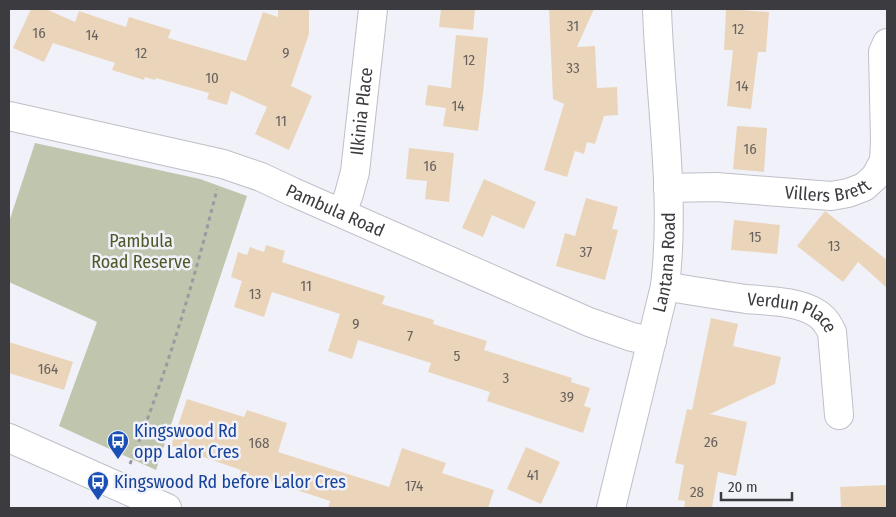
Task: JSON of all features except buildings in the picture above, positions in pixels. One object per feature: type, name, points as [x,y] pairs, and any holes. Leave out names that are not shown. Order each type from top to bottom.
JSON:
[{"type":"street","name":"Ilkinia Place","points":[[342,213],[355,172],[373,9]]},
{"type":"street","name":"Lantana Road","points":[[611,508],[665,286],[669,258],[668,188],[657,9]]},
{"type":"street","name":"Villers Brett","points":[[668,188],[716,187],[831,196],[848,193],[864,187],[875,177],[884,161],[886,141],[884,52],[887,43]]},
{"type":"street","name":"Pambula Road","points":[[9,116],[223,164],[261,177],[589,322],[652,342]]},
{"type":"street","name":"Verdun Place","points":[[665,286],[695,292],[788,304],[804,307],[817,313],[826,320],[832,332],[839,415]]},
{"type":"street","points":[[9,438],[166,508]]},
{"type":"path","points":[[121,488],[144,429],[180,323],[203,246],[223,164]]},
{"type":"green space","name":"Pambula Road Reserve","points":[[35,143],[200,179],[247,196],[156,470],[59,426],[97,322],[9,282],[9,222]]},
{"type":"place","name":"Kingswood Rd opp Lalor Cres","points":[[118,460]]},
{"type":"place","name":"Kingswood Rd before Lalor Cres","points":[[98,501]]}]
